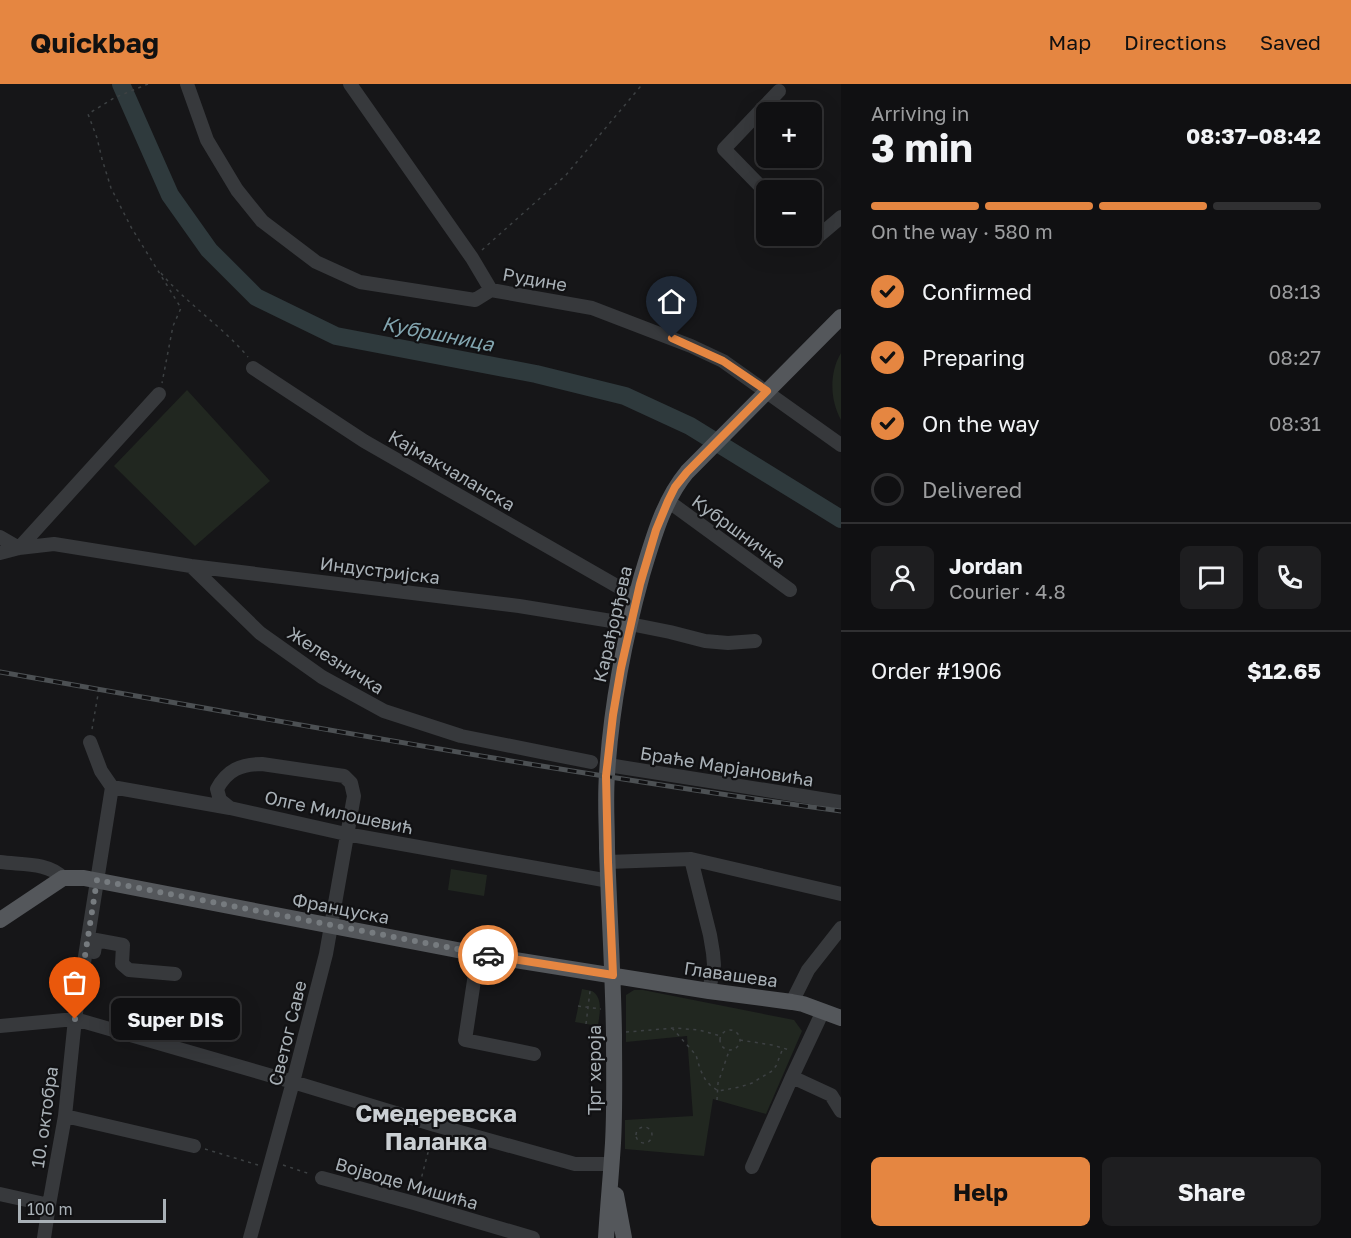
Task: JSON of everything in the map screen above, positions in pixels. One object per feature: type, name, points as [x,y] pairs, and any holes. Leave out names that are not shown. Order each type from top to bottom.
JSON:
[{"type":"main road","name":"Карађорђева","points":[[613,975],[606,791],[599,764],[616,696],[636,597],[649,553],[668,501],[675,487],[687,472],[841,317]]},
{"type":"main road","name":"Француска","points":[[63,878],[97,880],[478,954],[613,975]]},
{"type":"main road","points":[[0,920],[63,878]]},
{"type":"main road","name":"Главашева","points":[[613,975],[803,1004],[841,1018]]},
{"type":"main road","name":"Трг хероја","points":[[606,1238],[614,1102],[613,975]]},
{"type":"main road","name":"Трг хероја","points":[[611,1164],[624,1238]]},
{"type":"street","points":[[187,84],[207,140],[237,190],[262,221],[316,262],[360,282],[464,299],[475,300],[491,290]]},
{"type":"street","name":"Рудине","points":[[350,84],[472,258],[491,290],[592,308],[691,346],[723,361],[841,445]]},
{"type":"street","points":[[756,182],[724,149],[779,91]]},
{"type":"street","points":[[822,233],[841,217]]},
{"type":"street","name":"Кајмакчаланска","points":[[253,368],[364,441],[636,597]]},
{"type":"street","points":[[0,537],[19,548],[159,394]]},
{"type":"street","name":"Кубршничка","points":[[668,501],[790,590]]},
{"type":"street","name":"Индустријска","points":[[0,553],[19,548],[54,544],[191,566],[508,604],[630,624],[705,641],[728,643],[755,641]]},
{"type":"street","name":"Железничка","points":[[191,566],[260,633],[322,677],[384,711],[461,736],[599,764]]},
{"type":"street","points":[[90,742],[102,771],[112,787]]},
{"type":"street","name":"Светог Саве","points":[[230,808],[220,800],[217,789],[223,778],[235,769],[248,764],[344,776],[351,783],[354,796],[326,954],[250,1238]]},
{"type":"street","name":"Браће Марјановића","points":[[599,764],[841,802]]},
{"type":"street","name":"Олге Милошевић","points":[[112,787],[230,808],[346,834],[609,881]]},
{"type":"street","name":"10. октобра","points":[[44,1238],[65,1116],[75,1019],[112,787]]},
{"type":"street","points":[[691,859],[713,953],[714,965],[709,991]]},
{"type":"street","points":[[608,862],[691,859],[841,894]]},
{"type":"street","points":[[0,862],[48,868],[63,878]]},
{"type":"street","points":[[792,1002],[808,970],[841,928]]},
{"type":"street","points":[[86,950],[94,952],[96,940],[123,945],[122,964],[129,969],[175,974]]},
{"type":"street","points":[[478,954],[465,1040],[534,1054]]},
{"type":"street","points":[[752,1167],[823,1011]]},
{"type":"street","points":[[0,1026],[75,1019],[575,1164],[611,1164]]},
{"type":"street","points":[[792,1077],[831,1095],[841,1111]]},
{"type":"street","points":[[65,1116],[194,1146]]},
{"type":"street","name":"Војводе Мишића","points":[[322,1178],[533,1238]]},
{"type":"street","points":[[0,1194],[49,1205]]},
{"type":"path","points":[[148,84],[114,98],[88,114],[111,188],[131,227],[181,308],[173,326],[159,394]]},
{"type":"path","points":[[472,258],[566,175],[640,87],[640,84]]},
{"type":"path","points":[[158,269],[239,347],[252,363],[253,368]]},
{"type":"path","points":[[90,742],[99,689]]},
{"type":"path","points":[[586,1024],[590,991]]},
{"type":"path","points":[[578,1006],[605,1009]]},
{"type":"path","points":[[672,1028],[696,1055],[705,1078],[718,1091],[752,1083],[772,1071],[783,1048]]},
{"type":"path","points":[[614,1033],[672,1028],[699,1030],[720,1036]]},
{"type":"path","points":[[732,1030],[738,1034],[740,1043],[736,1048],[729,1050],[720,1043],[720,1036],[725,1031],[732,1030]]},
{"type":"path","points":[[740,1040],[772,1045],[803,1054]]},
{"type":"path","points":[[717,1100],[718,1083],[729,1050]]},
{"type":"path","points":[[414,1203],[435,1125]]},
{"type":"path","points":[[645,1127],[650,1129],[652,1137],[649,1142],[644,1144],[639,1142],[636,1135],[638,1130],[645,1127]]},
{"type":"path","name":"Војводе Мишића","points":[[194,1146],[322,1178]]},
{"type":"shaded area","points":[[841,353],[841,420],[837,412],[832,386],[834,369]]},
{"type":"shaded area","points":[[187,390],[270,481],[195,546],[114,466]]},
{"type":"shaded area","points":[[451,869],[487,875],[484,896],[448,890]]},
{"type":"shaded area","points":[[582,989],[592,991],[598,998],[600,1007],[598,1026],[575,1022]]},
{"type":"shaded area","points":[[634,990],[794,1020],[802,1031],[766,1114],[713,1099],[704,1156],[625,1149],[625,1120],[693,1116],[687,1036],[626,1042],[626,995]]},
{"type":"waterway","name":"Кубршница","points":[[121,84],[170,195],[209,250],[256,297],[336,336],[536,374],[625,396],[690,426],[841,519]]},
{"type":"railway","points":[[0,672],[525,763],[841,811]]},
{"type":"way so far","points":[[75,1019],[97,880],[488,955]]},
{"type":"place","name":"Super DIS","points":[[75,1019]]},
{"type":"district","name":"Смедеревска Паланка","points":[[436,1126]]},
{"type":"route","points":[[488,955],[613,975],[606,776],[621,668],[640,584],[656,530],[675,487],[767,391],[723,361],[672,338]]}]
